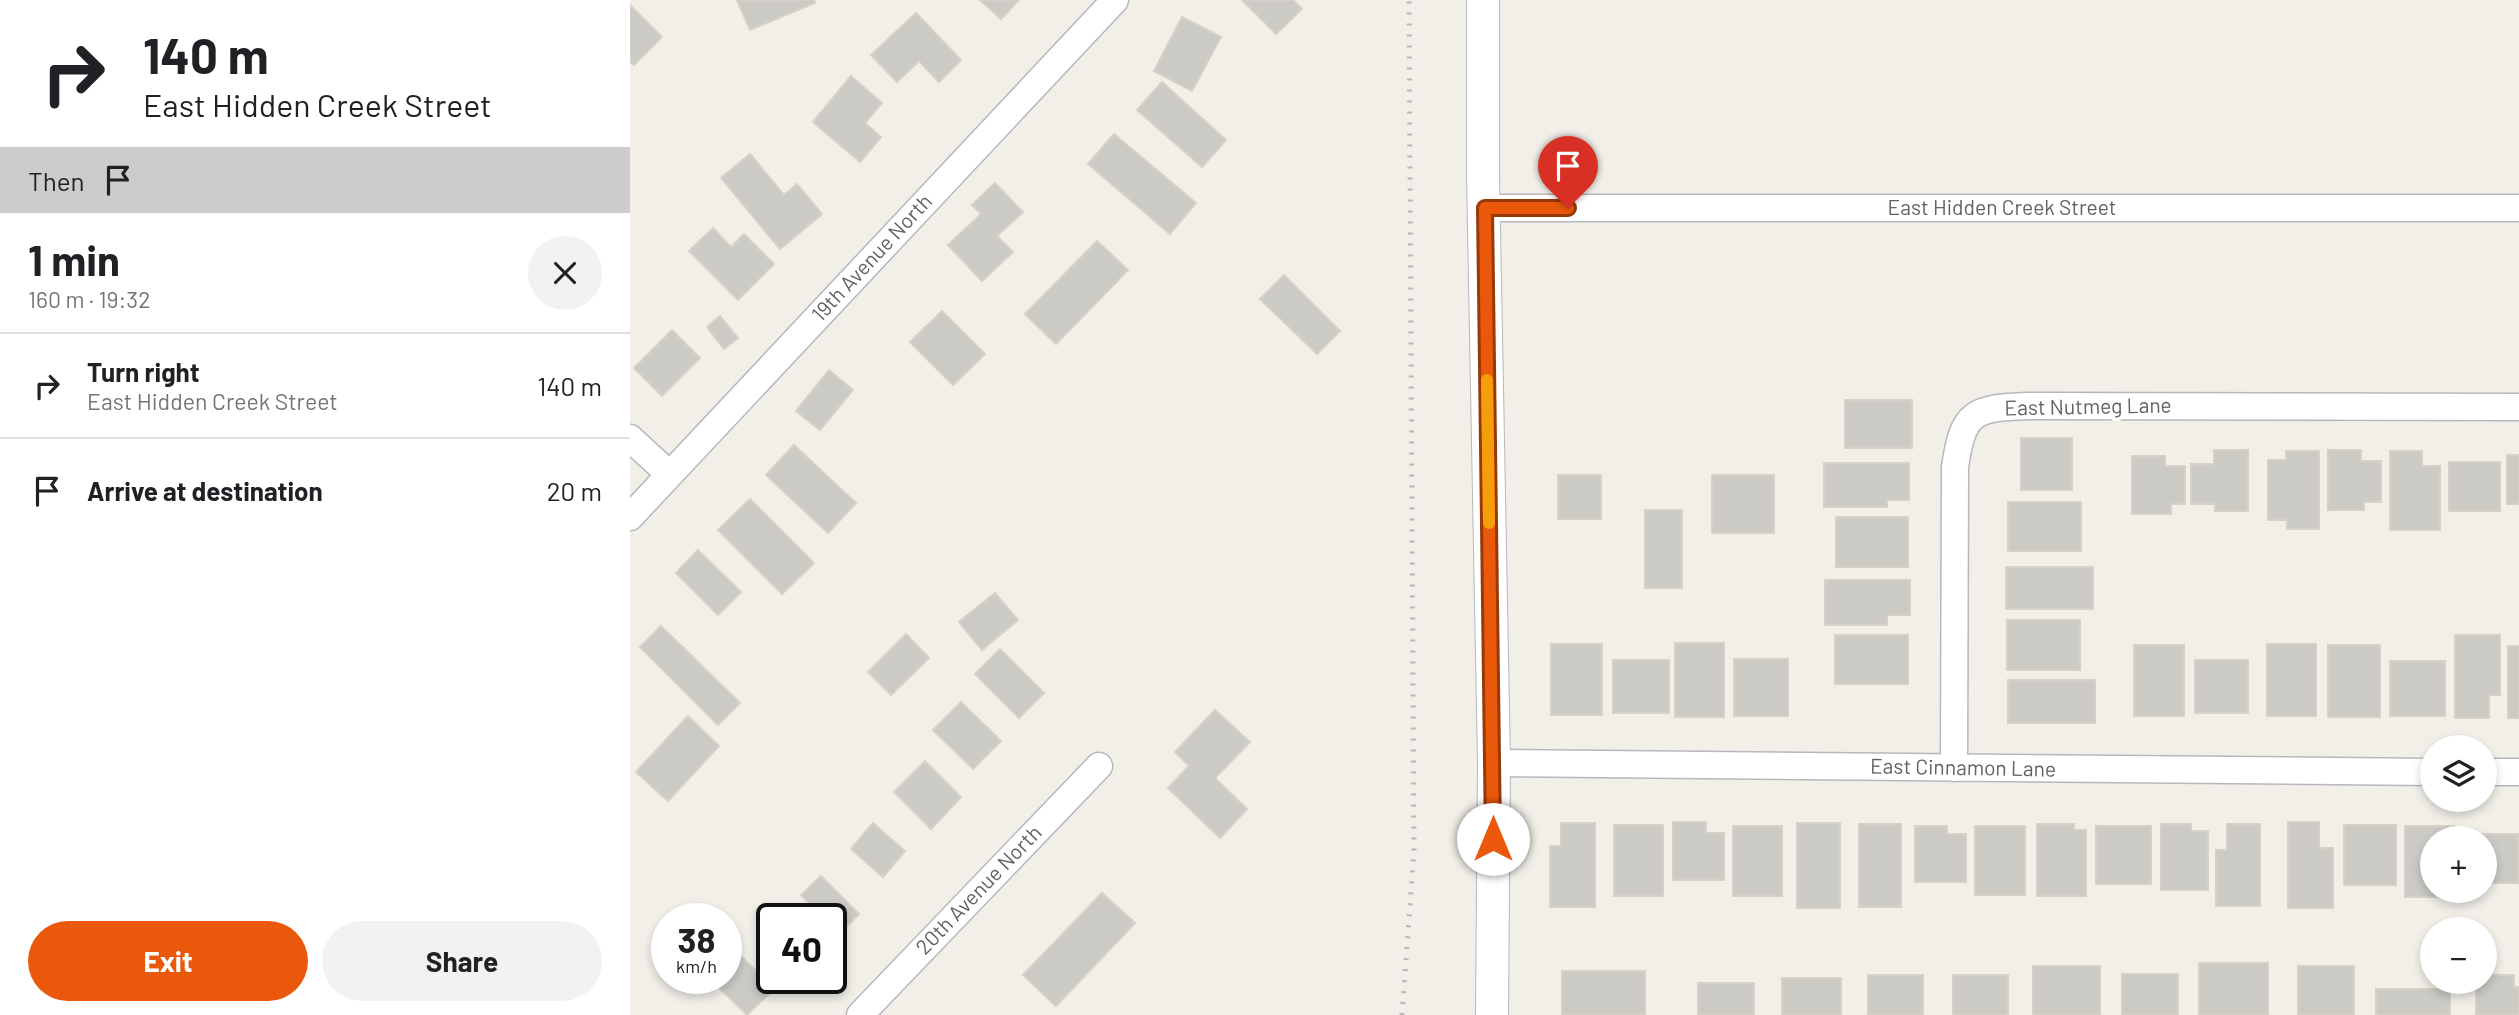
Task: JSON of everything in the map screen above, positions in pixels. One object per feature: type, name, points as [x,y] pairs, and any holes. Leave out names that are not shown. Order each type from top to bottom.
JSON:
[{"type":"street","name":"19th Avenue North","points":[[630,517],[1115,0]]},
{"type":"street","points":[[1483,0],[1494,763],[1492,1015]]},
{"type":"street","name":"East Hidden Creek Street","points":[[1485,208],[2519,208]]},
{"type":"street","name":"East Nutmeg Lane","points":[[1954,768],[1955,467],[1960,435],[1975,414],[1997,407],[2028,406],[2519,407]]},
{"type":"street","points":[[630,438],[669,474]]},
{"type":"street","name":"East Cinnamon Lane","points":[[1494,763],[2420,772]]},
{"type":"street","name":"20th Avenue North","points":[[860,1015],[1099,766]]},
{"type":"street","points":[[2497,772],[2519,772]]},
{"type":"building","points":[[737,0],[814,0],[815,3],[750,30]]},
{"type":"building","points":[[980,0],[1019,0],[1001,19]]},
{"type":"building","points":[[1242,0],[1293,0],[1302,9],[1276,34]]},
{"type":"building","points":[[630,5],[662,37],[634,65],[630,62]]},
{"type":"building","points":[[916,13],[961,60],[939,82],[919,61],[897,82],[871,55]]},
{"type":"building","points":[[1182,17],[1221,37],[1192,91],[1154,71]]},
{"type":"building","points":[[851,76],[882,103],[865,123],[881,137],[860,162],[813,122]]},
{"type":"building","points":[[1162,82],[1226,140],[1202,167],[1137,110]]},
{"type":"building","points":[[1114,134],[1196,203],[1170,234],[1088,164]]},
{"type":"building","points":[[750,154],[784,195],[797,184],[822,214],[780,249],[721,178]]},
{"type":"building","points":[[995,183],[1023,212],[997,236],[1013,252],[982,281],[948,245],[981,214],[972,205]]},
{"type":"building","points":[[713,228],[731,247],[744,234],[774,264],[738,300],[689,251]]},
{"type":"building","points":[[1097,241],[1128,270],[1056,344],[1025,314]]},
{"type":"building","points":[[1284,275],[1340,331],[1317,354],[1260,299]]},
{"type":"building","points":[[942,311],[985,354],[953,385],[910,342]]},
{"type":"building","points":[[720,316],[738,338],[724,349],[707,327]]},
{"type":"building","points":[[672,330],[700,358],[662,396],[634,368]]},
{"type":"building","points":[[829,370],[853,390],[820,430],[796,411]]},
{"type":"building","points":[[1845,400],[1912,400],[1912,448],[1845,448]]},
{"type":"building","points":[[2021,438],[2072,438],[2072,490],[2021,490]]},
{"type":"building","points":[[794,445],[856,503],[828,533],[766,475]]},
{"type":"building","points":[[2214,450],[2248,450],[2248,511],[2215,511],[2215,504],[2191,504],[2191,464],[2214,464]]},
{"type":"building","points":[[2328,450],[2361,450],[2361,461],[2381,461],[2381,502],[2364,502],[2364,510],[2328,510]]},
{"type":"building","points":[[2286,451],[2319,451],[2319,529],[2287,529],[2287,520],[2268,520],[2268,460],[2286,460]]},
{"type":"building","points":[[2390,451],[2422,451],[2422,466],[2440,466],[2440,530],[2390,530]]},
{"type":"building","points":[[2507,455],[2519,455],[2519,504],[2507,504]]},
{"type":"building","points":[[2132,456],[2165,456],[2165,466],[2185,466],[2185,504],[2171,504],[2171,514],[2132,514]]},
{"type":"building","points":[[2449,462],[2500,462],[2500,511],[2449,511]]},
{"type":"building","points":[[1824,463],[1909,463],[1909,500],[1887,500],[1887,507],[1824,507]]},
{"type":"building","points":[[1558,475],[1601,475],[1601,519],[1558,519]]},
{"type":"building","points":[[1712,475],[1774,475],[1774,533],[1712,533]]},
{"type":"building","points":[[750,499],[814,563],[782,594],[718,530]]},
{"type":"building","points":[[2008,502],[2081,502],[2081,551],[2008,551]]},
{"type":"building","points":[[1645,510],[1682,510],[1682,588],[1645,588]]},
{"type":"building","points":[[1836,517],[1908,517],[1908,567],[1836,567]]},
{"type":"building","points":[[698,550],[741,592],[718,615],[676,573]]},
{"type":"building","points":[[2006,567],[2093,567],[2093,609],[2006,609]]},
{"type":"building","points":[[1825,580],[1910,580],[1910,615],[1887,615],[1887,625],[1825,625]]},
{"type":"building","points":[[995,593],[1018,620],[982,650],[959,622]]},
{"type":"building","points":[[2007,620],[2080,620],[2080,670],[2007,670]]},
{"type":"building","points":[[661,626],[740,703],[718,725],[640,647]]},
{"type":"building","points":[[906,634],[929,658],[891,695],[868,672]]},
{"type":"building","points":[[1835,635],[1908,635],[1908,684],[1835,684]]},
{"type":"building","points":[[2455,635],[2500,635],[2500,695],[2489,695],[2489,718],[2455,718]]},
{"type":"building","points":[[1675,643],[1724,643],[1724,717],[1675,717]]},
{"type":"building","points":[[1551,644],[1602,644],[1602,715],[1551,715]]},
{"type":"building","points":[[2267,644],[2316,644],[2316,716],[2267,716]]},
{"type":"building","points":[[2134,645],[2184,645],[2184,716],[2134,716]]},
{"type":"building","points":[[2328,645],[2380,645],[2380,717],[2328,717]]},
{"type":"building","points":[[2508,646],[2519,646],[2519,718],[2508,718]]},
{"type":"building","points":[[1000,649],[1044,693],[1019,718],[975,674]]},
{"type":"building","points":[[1734,659],[1788,659],[1788,716],[1734,716]]},
{"type":"building","points":[[1613,660],[1669,660],[1669,713],[1613,713]]},
{"type":"building","points":[[2195,660],[2248,660],[2248,713],[2195,713]]},
{"type":"building","points":[[2390,661],[2445,661],[2445,716],[2390,716]]},
{"type":"building","points":[[2008,680],[2095,680],[2095,723],[2008,723]]},
{"type":"building","points":[[961,702],[1001,741],[973,769],[933,730]]},
{"type":"building","points":[[1215,710],[1250,742],[1215,778],[1247,809],[1220,838],[1168,788],[1189,766],[1175,752]]},
{"type":"building","points":[[688,716],[719,746],[668,801],[636,772]]},
{"type":"building","points":[[925,761],[961,797],[931,829],[894,792]]},
{"type":"building","points":[[1673,822],[1706,822],[1706,833],[1724,833],[1724,880],[1673,880]]},
{"type":"building","points":[[2288,822],[2319,822],[2319,848],[2333,848],[2333,908],[2288,908]]},
{"type":"building","points":[[873,823],[905,851],[883,877],[851,849]]},
{"type":"building","points":[[1561,823],[1595,823],[1595,907],[1550,907],[1550,846],[1561,846]]},
{"type":"building","points":[[1797,823],[1840,823],[1840,908],[1797,908]]},
{"type":"building","points":[[1859,824],[1901,824],[1901,907],[1859,907]]},
{"type":"building","points":[[2037,824],[2074,824],[2074,830],[2086,830],[2086,896],[2037,896]]},
{"type":"building","points":[[2161,824],[2191,824],[2191,831],[2208,831],[2208,890],[2161,890]]},
{"type":"building","points":[[2227,824],[2260,824],[2260,906],[2216,906],[2216,850],[2227,850]]},
{"type":"building","points":[[1614,825],[1663,825],[1663,896],[1614,896]]},
{"type":"building","points":[[2344,825],[2396,825],[2396,885],[2344,885]]},
{"type":"building","points":[[1733,826],[1782,826],[1782,896],[1733,896]]},
{"type":"building","points":[[1915,826],[1947,826],[1947,834],[1966,834],[1966,882],[1915,882]]},
{"type":"building","points":[[1975,826],[2025,826],[2025,895],[1975,895]]},
{"type":"building","points":[[2096,826],[2151,826],[2151,884],[2096,884]]},
{"type":"building","points":[[2405,826],[2420,826],[2420,897],[2405,897]]},
{"type":"building","points":[[2497,834],[2518,834],[2518,883],[2497,883]]},
{"type":"building","points":[[821,876],[859,914],[847,926],[847,903],[809,903],[801,895]]},
{"type":"building","points":[[1102,893],[1135,923],[1056,1006],[1023,975]]},
{"type":"building","points":[[742,957],[756,971],[756,994],[769,994],[747,1015],[725,994],[742,994]]},
{"type":"building","points":[[2199,963],[2268,963],[2268,1015],[2199,1015]]},
{"type":"building","points":[[2033,966],[2100,966],[2100,1015],[2033,1015]]},
{"type":"building","points":[[2298,966],[2354,966],[2354,1015],[2298,1015]]},
{"type":"building","points":[[1562,971],[1645,971],[1645,1015],[1562,1015]]},
{"type":"building","points":[[2122,974],[2178,974],[2178,1015],[2122,1015]]},
{"type":"building","points":[[1868,975],[1923,975],[1923,1015],[1868,1015]]},
{"type":"building","points":[[1953,975],[2008,975],[2008,1015],[1953,1015]]},
{"type":"building","points":[[2497,975],[2514,975],[2514,987],[2519,987],[2519,1015],[2476,1015],[2476,994],[2497,994]]},
{"type":"building","points":[[1782,978],[1841,978],[1841,1015],[1782,1015]]},
{"type":"building","points":[[1698,983],[1754,983],[1754,1015],[1698,1015]]},
{"type":"building","points":[[2376,989],[2420,989],[2420,994],[2450,994],[2450,1015],[2376,1015]]},
{"type":"railway","points":[[1402,1015],[1414,851],[1409,0]]},
{"type":"slow traffic","points":[[1487,380],[1489,523]]},
{"type":"route","points":[[1493,839],[1485,208],[1568,208]]}]
